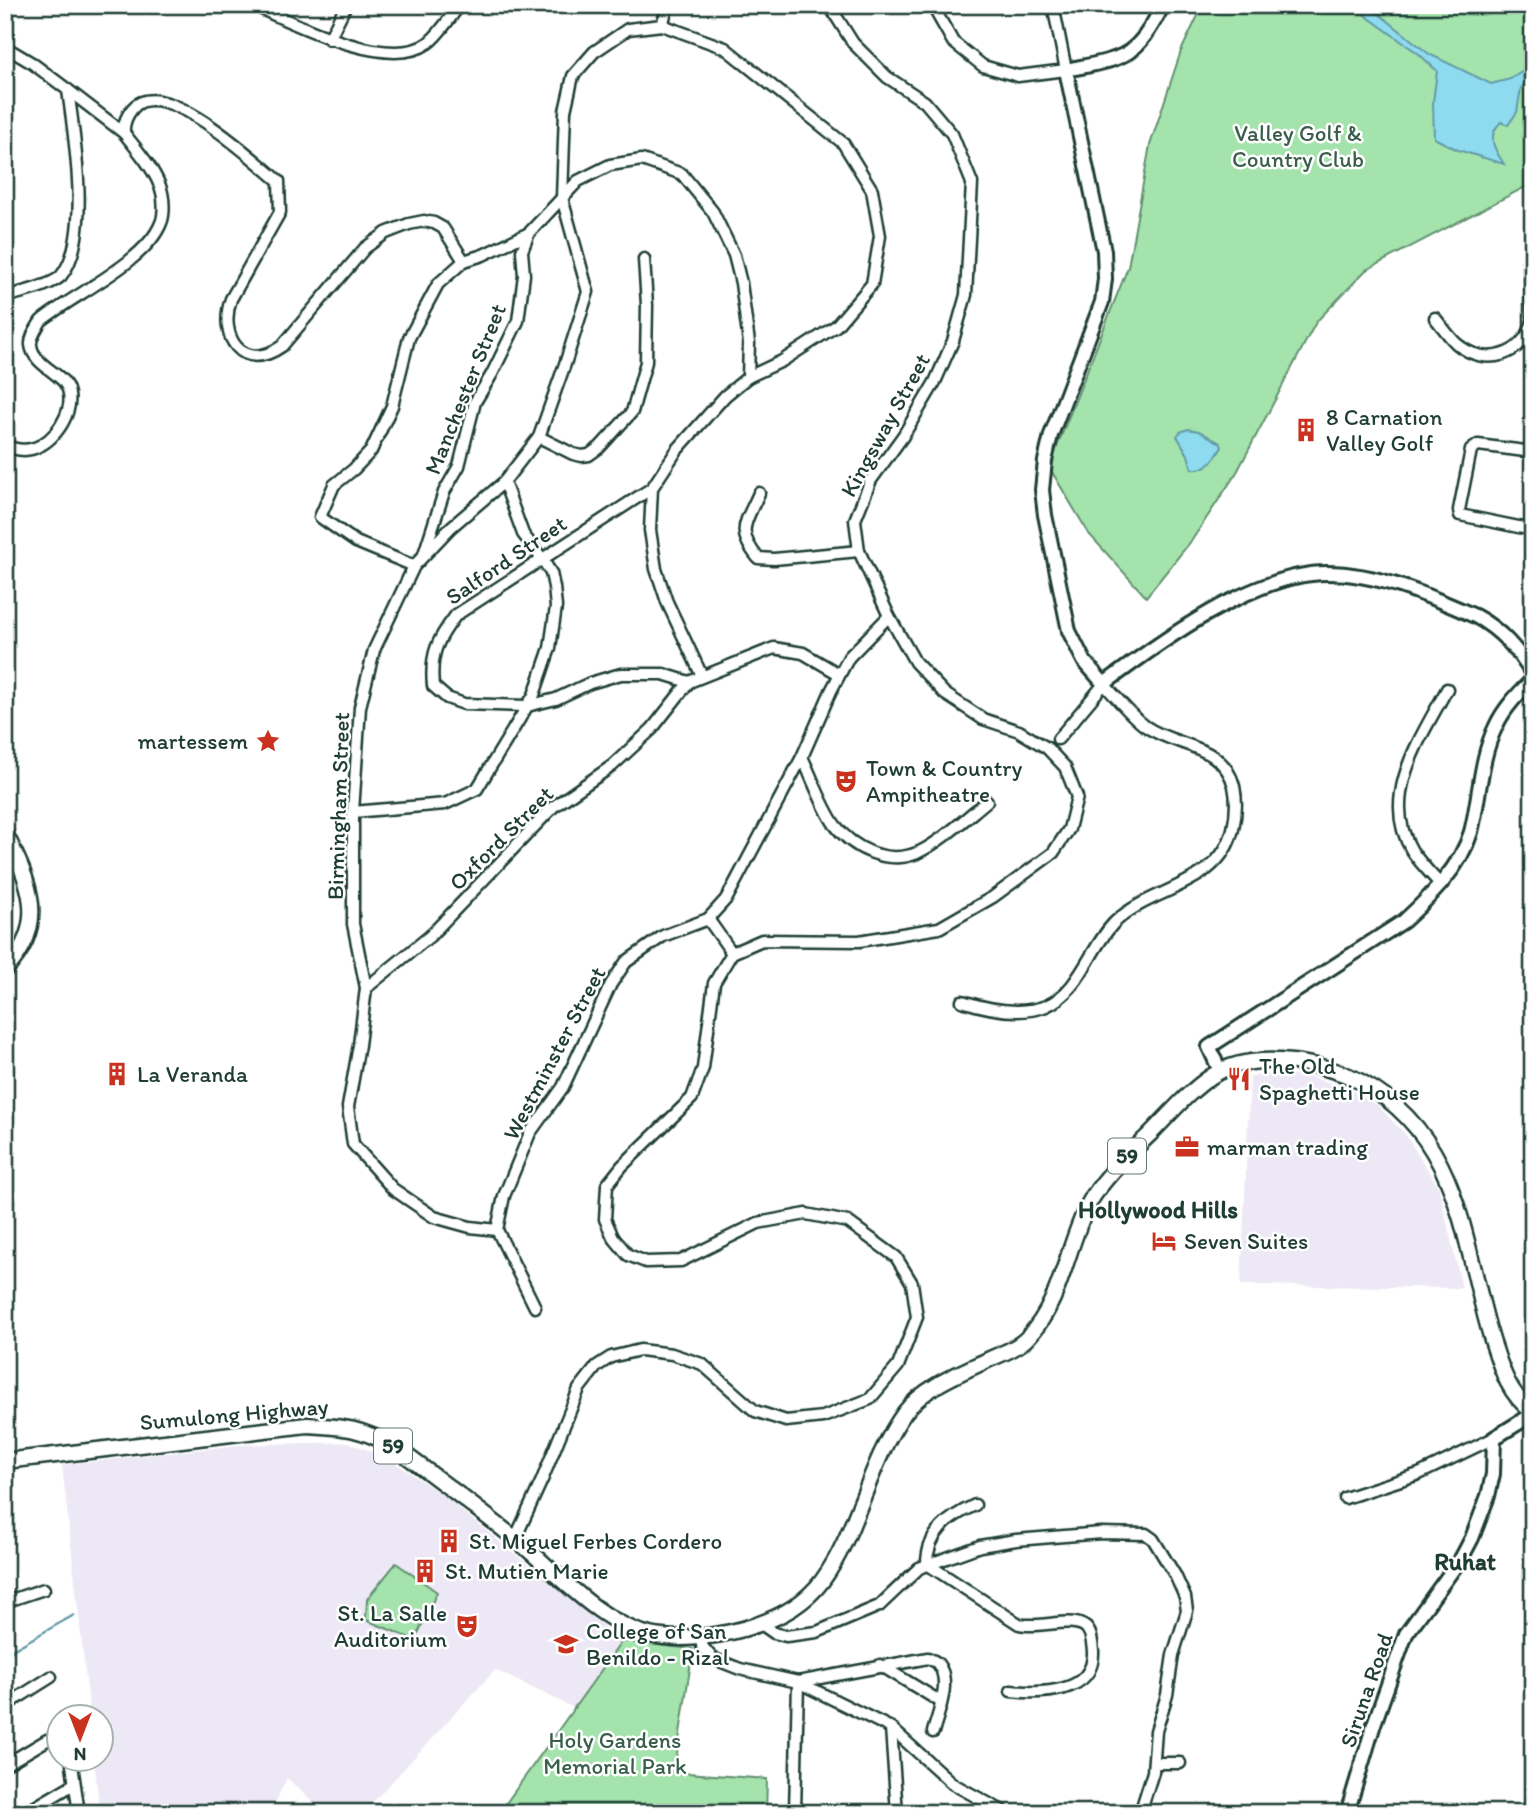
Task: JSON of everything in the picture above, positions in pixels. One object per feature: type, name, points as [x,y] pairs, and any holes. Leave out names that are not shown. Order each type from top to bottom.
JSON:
[{"type":"main road","points":[[5,833],[24,871],[33,916],[25,942],[5,970]]},
{"type":"main road","name":"Sumulong Highway","points":[[5,1461],[307,1425],[348,1427],[377,1437],[396,1448],[515,1539],[596,1607],[625,1626],[648,1634],[702,1637],[761,1624],[781,1616],[821,1582],[841,1546],[882,1451],[908,1409],[941,1383],[1027,1339],[1047,1310],[1062,1277],[1073,1237],[1091,1200],[1132,1151],[1195,1089],[1220,1071],[1255,1062],[1280,1061],[1312,1065],[1357,1080],[1385,1097],[1414,1125],[1441,1163],[1451,1185],[1503,1373],[1511,1390],[1533,1413]]},
{"type":"street","points":[[253,5],[329,39],[389,53],[412,50],[428,43],[460,5]]},
{"type":"street","points":[[329,39],[346,5]]},
{"type":"street","points":[[668,5],[662,25],[725,48],[843,143],[872,191],[880,236],[872,284],[836,326],[782,360],[748,377],[701,421],[677,450],[652,488],[650,530],[656,569],[667,602],[702,676]]},
{"type":"street","name":"Kingsway Street","points":[[732,953],[762,940],[859,941],[939,928],[993,897],[1053,853],[1069,829],[1077,797],[1065,766],[1047,748],[1019,730],[983,719],[945,694],[915,662],[889,616],[859,551],[855,520],[871,480],[903,436],[935,382],[953,341],[966,295],[972,183],[952,134],[925,102],[887,77],[853,43],[830,5]]},
{"type":"street","points":[[932,5],[953,42],[983,66],[1018,76],[1066,70],[1130,54],[1149,33],[1163,5]]},
{"type":"street","points":[[962,1001],[981,1007],[1030,1010],[1058,999],[1074,983],[1101,937],[1118,919],[1200,876],[1218,861],[1231,841],[1235,824],[1234,788],[1220,760],[1208,752],[1147,727],[1084,661],[1069,631],[1042,490],[1051,435],[1102,302],[1105,279],[1104,251],[1053,5]]},
{"type":"street","name":"Birmingham Street","points":[[497,1230],[470,1227],[433,1217],[393,1189],[353,1144],[348,1107],[366,988],[353,924],[353,812],[360,707],[374,650],[414,566],[450,528],[504,482],[539,436],[589,292],[562,198],[565,111],[573,76],[594,52],[628,29],[662,25]]},
{"type":"street","points":[[5,47],[32,63],[124,133],[149,165],[161,188],[163,221],[138,254],[41,321],[32,337],[31,346],[42,363],[65,384],[68,397],[65,418],[53,438],[35,448],[20,450],[5,445]]},
{"type":"street","points":[[5,297],[59,279],[73,257],[80,188],[68,90]]},
{"type":"street","points":[[124,133],[126,117],[136,105],[147,100],[177,106],[221,132],[279,181],[279,212],[226,313],[227,328],[232,341],[249,356],[272,353],[282,346],[366,248],[386,233],[409,223],[424,220],[435,223],[443,228],[464,261]]},
{"type":"street","points":[[414,566],[356,542],[320,517],[334,485],[354,470],[371,451],[392,406],[409,338],[438,284],[464,261],[529,233],[578,181],[610,165],[642,160],[682,174],[713,212],[734,255],[746,310],[748,377]]},
{"type":"street","name":"Manchester Street","points":[[423,557],[444,492],[459,466],[475,402],[518,321],[524,275],[522,251],[529,233]]},
{"type":"street","points":[[539,436],[573,454],[589,455],[600,447],[632,412],[646,362],[647,304],[643,260]]},
{"type":"street","points":[[1435,318],[1458,345],[1482,356],[1501,356],[1518,347],[1529,333],[1533,318],[1529,260]]},
{"type":"street","points":[[1533,452],[1478,445],[1471,450],[1459,510],[1460,515],[1472,519],[1533,530]]},
{"type":"street","points":[[353,812],[445,803],[477,789],[527,706],[545,668],[556,607],[551,573],[523,534],[510,505],[504,482]]},
{"type":"street","name":"Salford Street","points":[[652,488],[456,615],[442,633],[433,653],[433,686],[447,698],[464,704],[512,708],[556,699],[590,683],[621,674],[663,674],[689,682]]},
{"type":"street","points":[[759,493],[744,529],[746,544],[758,558],[774,559],[859,551]]},
{"type":"street","points":[[1058,739],[1104,684],[1151,648],[1235,600],[1287,580],[1325,573],[1350,574],[1401,587],[1475,616],[1512,644],[1533,677],[1505,710],[1496,726],[1489,745],[1467,844],[1440,884],[1404,921],[1209,1047],[1220,1071]]},
{"type":"street","name":"Westminster Street","points":[[497,1230],[504,1196],[530,1133],[563,1087],[611,984],[626,962],[663,936],[708,919],[727,898],[802,757],[839,674],[849,657],[889,616]]},
{"type":"street","points":[[689,682],[774,648],[803,653],[839,674]]},
{"type":"street","name":"Oxford Street","points":[[366,988],[430,936],[553,807],[612,766],[652,729],[689,682]]},
{"type":"street","points":[[1440,884],[1411,849],[1401,824],[1399,808],[1406,770],[1447,689]]},
{"type":"street","points":[[802,757],[834,824],[853,842],[873,854],[885,856],[916,853],[987,801]]},
{"type":"street","points":[[515,1539],[579,1389],[597,1366],[611,1357],[640,1350],[672,1354],[702,1364],[755,1411],[786,1421],[823,1417],[870,1399],[898,1366],[912,1335],[917,1317],[912,1283],[896,1257],[848,1222],[806,1214],[758,1223],[681,1261],[646,1262],[628,1255],[613,1237],[605,1219],[607,1185],[622,1166],[692,1098],[703,1068],[714,983],[732,953],[708,919]]},
{"type":"street","points":[[497,1230],[535,1307]]},
{"type":"street","points":[[1345,1498],[1419,1475],[1494,1438],[1533,1413]]},
{"type":"street","name":"Siruna Road","points":[[1347,1813],[1374,1724],[1406,1634],[1472,1538],[1491,1485],[1494,1438]]},
{"type":"street","points":[[928,1564],[928,1549],[937,1530],[949,1519],[975,1505]]},
{"type":"street","points":[[761,1624],[774,1633],[786,1636],[817,1632],[879,1606],[912,1574],[928,1564],[980,1546],[1016,1540],[1113,1532],[1143,1534],[1153,1539],[1175,1575],[1186,1603],[1185,1619],[1173,1655],[1167,1695],[1156,1731],[1154,1763],[1140,1813]]},
{"type":"street","points":[[928,1564],[1019,1624],[1036,1627],[1075,1623],[1088,1630],[1093,1661],[1090,1670],[1082,1679],[1050,1692],[1011,1691]]},
{"type":"street","points":[[5,1602],[44,1589]]},
{"type":"street","points":[[702,1637],[702,1646],[712,1658],[740,1669],[797,1682],[891,1728],[953,1784],[1006,1813]]},
{"type":"street","points":[[797,1682],[928,1658],[938,1664],[944,1677],[933,1732]]},
{"type":"street","points":[[880,1665],[941,1702]]},
{"type":"street","points":[[5,1706],[51,1677]]},
{"type":"street","points":[[795,1813],[797,1682]]},
{"type":"street","points":[[891,1728],[897,1813]]},
{"type":"street","points":[[5,1765],[46,1741]]},
{"type":"street","points":[[1154,1763],[1180,1763]]},
{"type":"street","points":[[73,1772],[79,1813]]},
{"type":"street","points":[[25,1813],[74,1784]]},
{"type":"shaded area","points":[[1274,1073],[1307,1076],[1350,1089],[1378,1106],[1405,1134],[1439,1188],[1462,1288],[1241,1285],[1250,1076]]},
{"type":"shaded area","points":[[348,1442],[390,1459],[445,1497],[622,1641],[574,1708],[495,1670],[363,1813],[324,1813],[287,1778],[270,1813],[100,1813],[95,1772],[116,1772],[116,1702],[88,1702],[62,1465],[240,1445]]},
{"type":"green space","name":"Valley Golf & Country Club","points":[[1203,5],[1533,5],[1533,183],[1366,270],[1316,322],[1237,472],[1192,540],[1146,597],[1089,534],[1049,467],[1128,267],[1150,145],[1181,51]]},
{"type":"green space","points":[[396,1563],[437,1592],[415,1640],[366,1620],[367,1599]]},
{"type":"green space","name":"Holy Gardens Memorial Park","points":[[622,1641],[693,1649],[674,1772],[767,1779],[766,1813],[499,1813]]},
{"type":"water","points":[[1351,5],[1368,5],[1429,54],[1491,84],[1510,79],[1533,65],[1533,76],[1521,88],[1517,112],[1508,125],[1501,122],[1494,132],[1493,143],[1504,164],[1458,150],[1434,138],[1433,102],[1437,71],[1419,54]]},
{"type":"water","points":[[1188,429],[1199,431],[1220,443],[1222,447],[1213,460],[1202,468],[1192,469],[1188,455],[1177,436]]},
{"type":"waterway","points":[[5,1658],[14,1649],[74,1615]]},
{"type":"place","name":"8 Carnation Valley Golf","points":[[1306,430]]},
{"type":"place","name":"martessem","points":[[268,741]]},
{"type":"place","name":"Town & Country Ampitheatre","points":[[846,781]]},
{"type":"place","name":"La Veranda","points":[[117,1074]]},
{"type":"place","name":"The Old Spaghetti House","points":[[1239,1079]]},
{"type":"place","name":"marman trading","points":[[1187,1147]]},
{"type":"place","name":"Seven Suites","points":[[1164,1241]]},
{"type":"place","name":"St. Miguel Ferbes Cordero","points":[[449,1541]]},
{"type":"place","name":"St. Mutien Marie","points":[[425,1571]]},
{"type":"place","name":"St. La Salle Auditorium","points":[[467,1626]]},
{"type":"place","name":"College of San Benildo - Rizal","points":[[566,1644]]},
{"type":"district","name":"Hollywood Hills","points":[[1158,1210]]},
{"type":"district","name":"Ruhat","points":[[1465,1562]]}]
